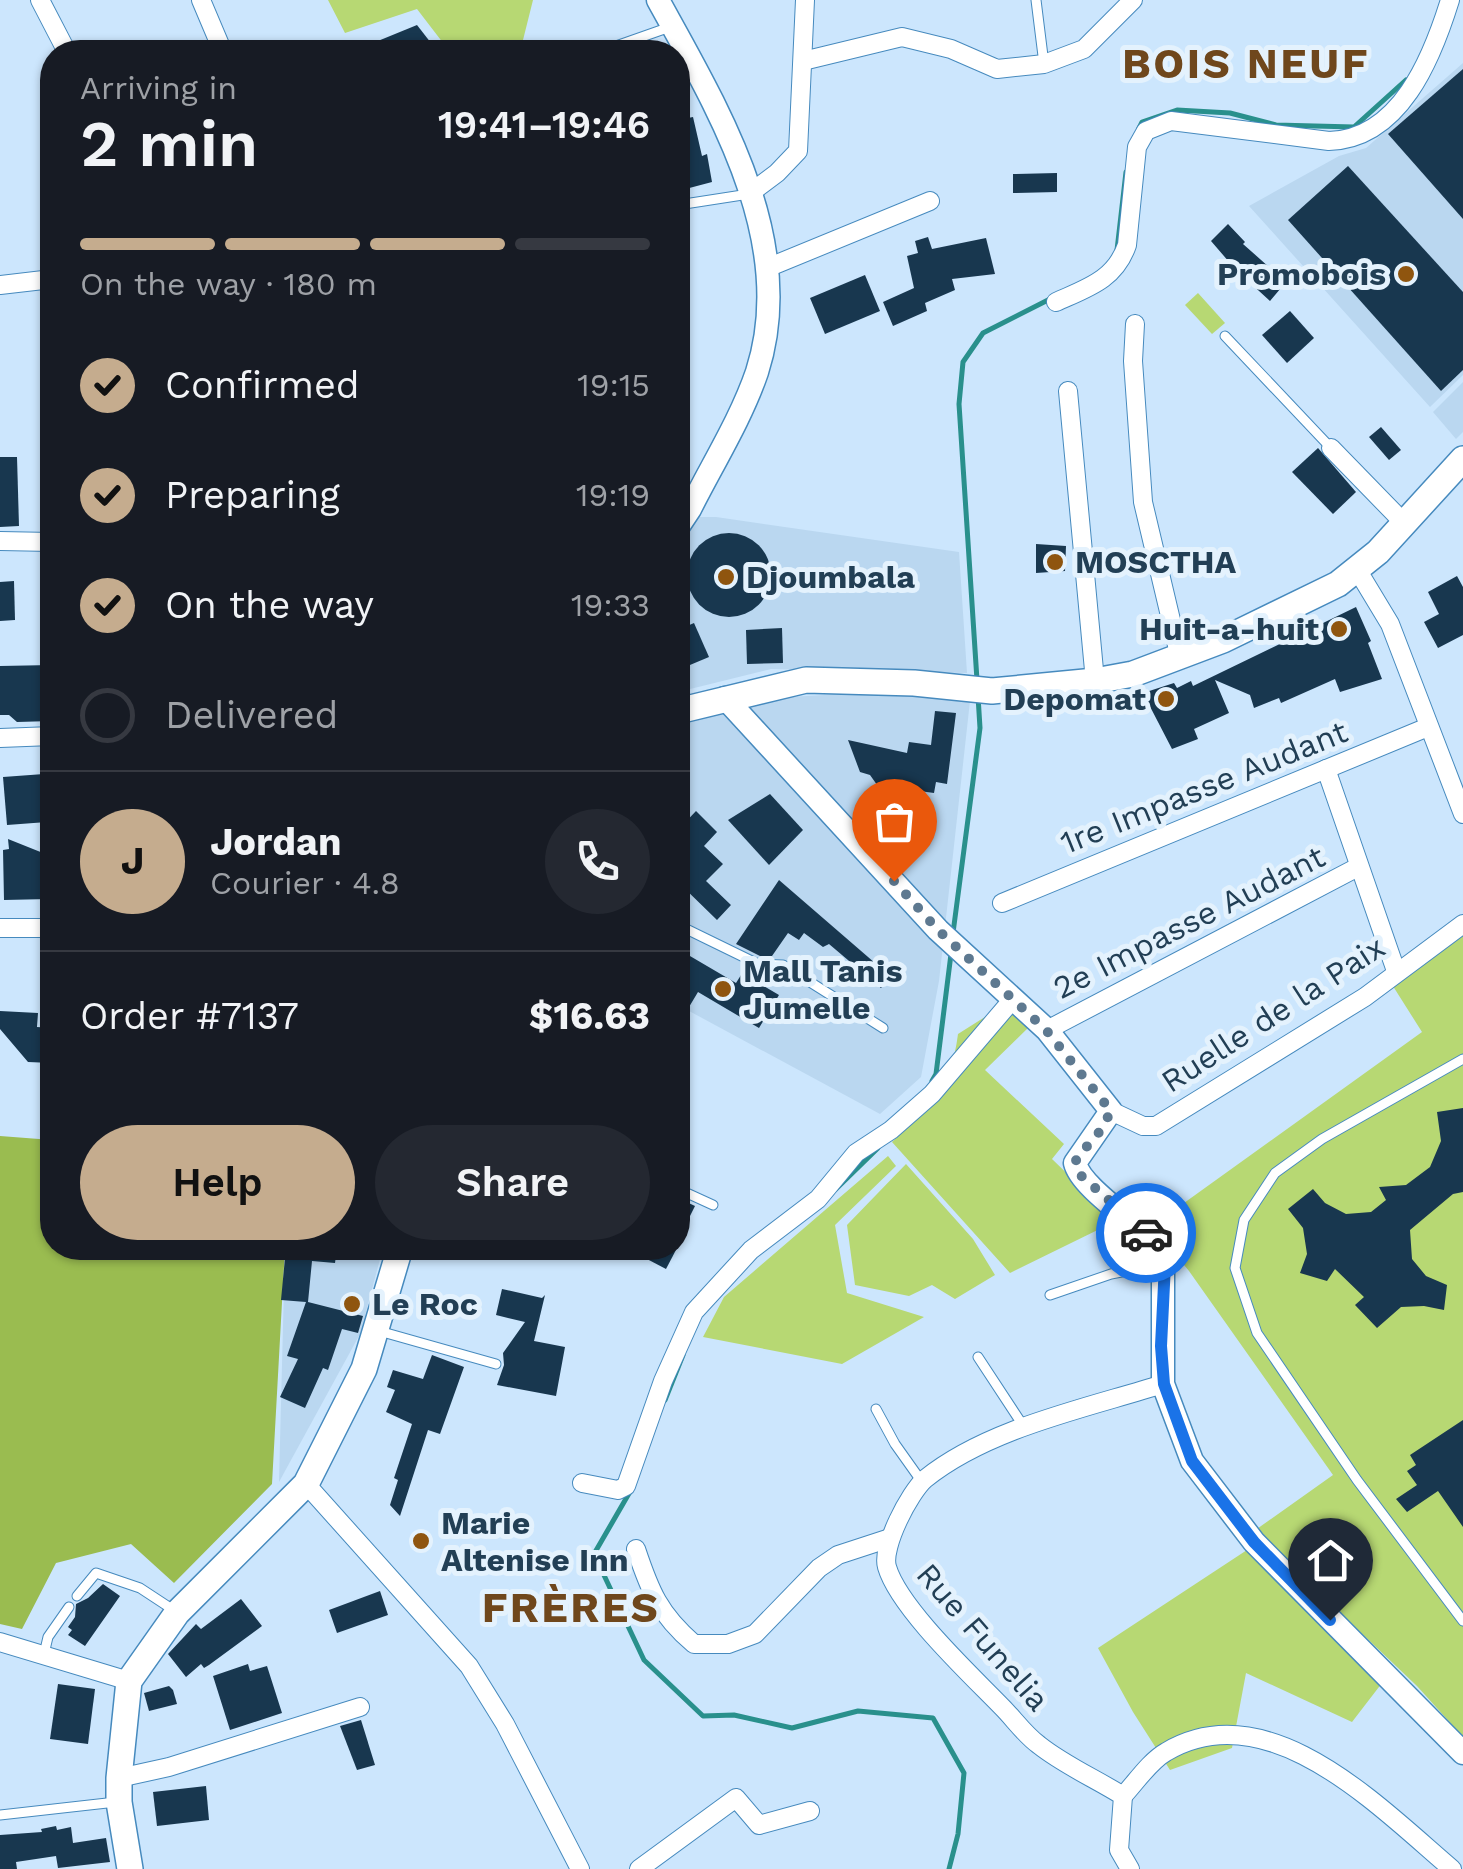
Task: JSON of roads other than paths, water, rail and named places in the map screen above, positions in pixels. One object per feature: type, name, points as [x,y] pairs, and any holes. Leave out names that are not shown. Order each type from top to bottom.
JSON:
[{"type":"main road","points":[[690,708],[806,680],[914,682],[992,691],[1134,674],[1267,620],[1358,571],[1463,459]]},
{"type":"main road","points":[[130,1869],[119,1790],[129,1681],[177,1612],[306,1484],[364,1370],[396,1260]]},
{"type":"street","points":[[40,0],[61,40]]},
{"type":"street","points":[[200,0],[218,40]]},
{"type":"street","points":[[658,0],[680,40]]},
{"type":"street","points":[[749,194],[798,151],[805,0]]},
{"type":"street","points":[[803,61],[902,37],[951,49],[998,69],[1044,64],[1084,49],[1133,0]]},
{"type":"street","points":[[1056,302],[1104,280],[1122,260],[1136,146],[1146,131],[1171,121],[1329,141],[1348,140],[1368,132],[1389,116],[1426,64],[1450,0]]},
{"type":"street","points":[[690,58],[734,144],[767,268],[769,303],[757,371],[690,500]]},
{"type":"street","points":[[767,268],[930,201]]},
{"type":"street","points":[[0,285],[40,280]]},
{"type":"street","points":[[1135,324],[1133,361],[1143,502],[1180,658]]},
{"type":"street","points":[[1068,392],[1095,681]]},
{"type":"street","points":[[1330,448],[1404,524]]},
{"type":"street","points":[[0,541],[40,542]]},
{"type":"street","points":[[1358,571],[1390,624],[1463,814]]},
{"type":"street","points":[[726,698],[938,930],[1046,1030],[1111,1111],[1101,1130],[1076,1159],[1077,1172],[1163,1252],[1164,1384],[1192,1461],[1254,1542],[1463,1752]]},
{"type":"street","name":"1re Impasse Audant","points":[[1002,903],[1428,726]]},
{"type":"street","points":[[0,738],[40,736]]},
{"type":"street","points":[[1326,769],[1396,971]]},
{"type":"street","name":"2e Impasse Audant","points":[[1046,1030],[1358,868]]},
{"type":"street","name":"Ruelle de la Paix","points":[[1111,1111],[1142,1126],[1156,1126],[1365,996],[1463,924]]},
{"type":"street","points":[[0,928],[40,928]]},
{"type":"street","points":[[582,1483],[618,1490],[626,1486],[663,1382],[694,1312],[752,1250],[818,1198],[856,1154],[932,1094],[1013,1000]]},
{"type":"street","name":"Rue Funelia","points":[[1123,1796],[1037,1744],[921,1620],[887,1568],[885,1555],[890,1538],[922,1482],[962,1456],[1024,1428],[1164,1384]]},
{"type":"street","points":[[306,1484],[469,1666],[505,1724],[580,1869]]},
{"type":"street","points":[[636,1549],[652,1595],[670,1624],[694,1644],[728,1644],[755,1634],[819,1568],[838,1555],[890,1538]]},
{"type":"street","points":[[0,1642],[129,1681]]},
{"type":"street","points":[[119,1790],[169,1767],[360,1707]]},
{"type":"street","points":[[1130,1869],[1120,1850],[1123,1796],[1163,1752],[1210,1734],[1268,1738],[1351,1783],[1452,1869]]},
{"type":"street","points":[[639,1869],[736,1798],[760,1825],[810,1811]]},
{"type":"lane","points":[[1036,0],[1044,64]]},
{"type":"lane","points":[[633,40],[672,26]]},
{"type":"lane","points":[[690,203],[749,194]]},
{"type":"lane","points":[[1225,336],[1330,448]]},
{"type":"lane","points":[[690,931],[758,964],[784,965],[882,1028]]},
{"type":"lane","points":[[1463,1059],[1322,1139],[1275,1173],[1244,1220],[1235,1268],[1256,1333],[1463,1621]]},
{"type":"lane","points":[[690,1194],[713,1205]]},
{"type":"lane","points":[[1050,1296],[1111,1274],[1165,1264]]},
{"type":"lane","points":[[376,1330],[496,1364]]},
{"type":"lane","points":[[978,1358],[1024,1428]]},
{"type":"lane","points":[[876,1409],[922,1482]]},
{"type":"lane","points":[[78,1596],[96,1572],[140,1588],[177,1612]]},
{"type":"lane","points":[[44,1654],[48,1636],[70,1607]]},
{"type":"lane","points":[[0,1815],[119,1790]]},
{"type":"waterway","points":[[1139,128],[1142,122],[1177,110],[1230,113],[1276,125],[1354,127],[1406,80]]},
{"type":"waterway","points":[[1117,250],[1126,172]]},
{"type":"waterway","points":[[977,680],[959,404],[963,362],[983,333],[1050,299]]},
{"type":"waterway","points":[[953,933],[980,728],[978,696]]},
{"type":"waterway","points":[[932,1081],[951,954]]},
{"type":"waterway","points":[[836,1189],[878,1148]]},
{"type":"waterway","points":[[665,1400],[683,1355]]},
{"type":"waterway","points":[[631,1490],[594,1554],[644,1660],[703,1716],[734,1715],[792,1728],[858,1711],[933,1718],[964,1773],[958,1834],[949,1869]]},
{"type":"place","name":"Promobois","points":[[1406,274]]},
{"type":"place","name":"MOSCTHA","points":[[1055,562]]},
{"type":"place","name":"Djoumbala","points":[[726,577]]},
{"type":"place","name":"Huit-a-huit","points":[[1339,629]]},
{"type":"place","name":"Depomat","points":[[1166,699]]},
{"type":"place","name":"Mall Tanis Jumelle","points":[[723,989]]},
{"type":"place","name":"Le Roc","points":[[352,1304]]},
{"type":"place","name":"Marie Altenise Inn","points":[[421,1541]]},
{"type":"district","name":"BOIS NEUF","points":[[1246,63]]},
{"type":"district","name":"FRÈRES","points":[[571,1607]]}]
